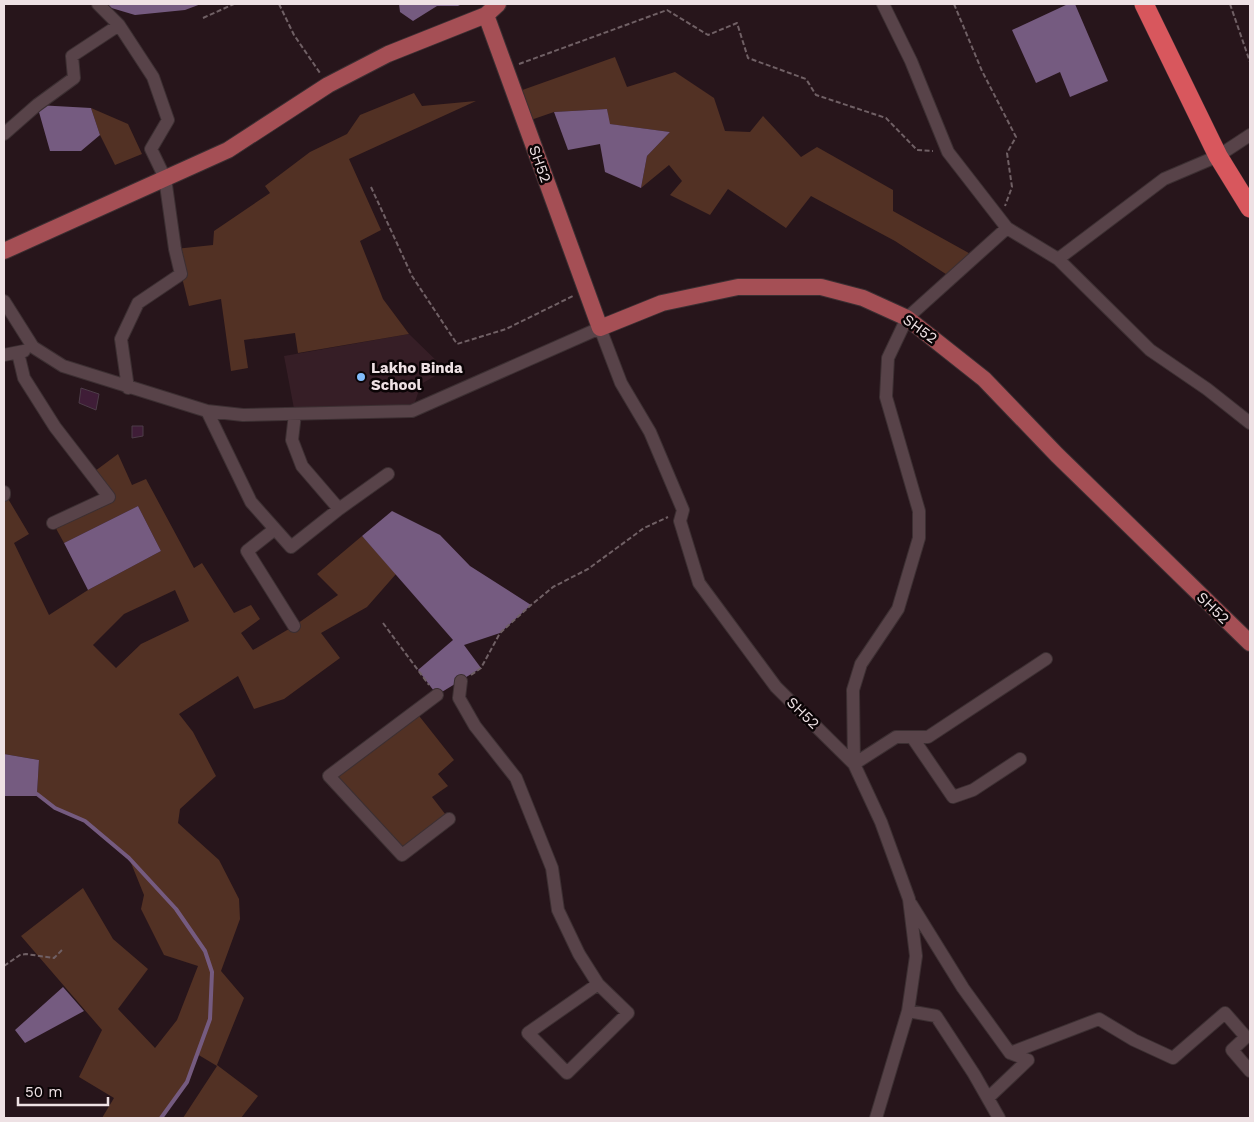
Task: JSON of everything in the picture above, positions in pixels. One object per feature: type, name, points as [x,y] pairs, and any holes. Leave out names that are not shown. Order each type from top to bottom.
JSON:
[{"type":"highway","points":[[1144,4],[1218,156],[1250,208]]},
{"type":"main road","points":[[4,251],[228,150],[328,85],[388,54],[486,15],[498,4]]},
{"type":"main road","name":"SH52","points":[[486,15],[600,328],[662,303],[738,287],[821,287],[863,298],[907,318],[984,379],[1058,455],[1250,643]]},
{"type":"street","points":[[98,4],[119,25],[153,77],[168,120],[151,149],[166,178],[175,249],[181,274],[138,303],[125,330],[121,339],[128,388]]},
{"type":"street","points":[[883,4],[912,61],[948,152],[1004,224],[1058,259],[1150,350],[1208,389],[1250,423]]},
{"type":"street","points":[[4,134],[37,105],[74,78],[72,56],[119,25]]},
{"type":"street","points":[[1058,259],[1164,179],[1218,156],[1250,135]]},
{"type":"street","points":[[854,764],[853,690],[861,664],[898,609],[919,538],[919,511],[886,397],[888,358],[907,318],[1004,224]]},
{"type":"street","points":[[4,301],[33,347],[63,366],[206,412],[242,415],[412,410],[600,328]]},
{"type":"street","name":"SH52","points":[[600,328],[621,383],[650,432],[683,510],[680,521],[699,583],[776,686],[854,764],[881,822],[909,899],[916,956],[908,1011],[876,1118]]},
{"type":"street","points":[[4,355],[18,354],[33,347]]},
{"type":"street","points":[[18,354],[24,378],[55,427],[109,497],[53,523]]},
{"type":"street","points":[[206,412],[251,502],[291,547],[388,474]]},
{"type":"street","points":[[295,414],[292,440],[302,466],[339,509]]},
{"type":"street","points":[[275,530],[247,551],[294,626]]},
{"type":"street","points":[[854,764],[896,737],[928,737],[1046,660]]},
{"type":"street","points":[[462,680],[458,698],[475,726],[516,778],[552,868],[558,910],[579,954],[598,984],[628,1012],[567,1073],[528,1033],[598,984]]},
{"type":"street","points":[[437,695],[329,776],[402,855],[449,819]]},
{"type":"street","points":[[912,737],[954,797],[973,790],[1020,759]]},
{"type":"street","points":[[909,899],[964,988],[1010,1053],[1028,1060],[988,1098]]},
{"type":"street","points":[[908,1011],[936,1016],[988,1098],[998,1118]]},
{"type":"street","points":[[1010,1053],[1099,1019],[1134,1040],[1173,1058],[1224,1013],[1246,1037],[1232,1050],[1250,1071]]},
{"type":"path","points":[[203,18],[234,4]]},
{"type":"path","points":[[279,4],[294,35],[328,85]]},
{"type":"path","points":[[954,4],[982,70],[1016,137],[1007,153],[1012,187],[1004,224]]},
{"type":"path","points":[[1230,4],[1250,62]]},
{"type":"path","points":[[506,68],[668,10],[708,35],[737,23],[748,58],[806,79],[816,95],[886,118],[917,150],[948,152]]},
{"type":"path","points":[[371,187],[412,276],[458,344],[506,329],[586,289]]},
{"type":"path","points":[[481,668],[500,633],[553,587],[588,568],[644,528],[683,510]]},
{"type":"path","points":[[383,623],[425,680]]},
{"type":"path","points":[[4,966],[20,955],[36,954],[54,958],[62,950]]},
{"type":"shaded area","points":[[98,4],[201,4],[185,10],[135,15]]},
{"type":"shaded area","points":[[399,4],[462,4],[458,6],[437,6],[413,21],[400,12]]},
{"type":"shaded area","points":[[1068,4],[1075,4],[1108,81],[1070,97],[1060,72],[1036,83],[1012,30]]},
{"type":"shaded area","points":[[615,57],[627,87],[675,72],[714,98],[725,131],[750,132],[763,116],[801,157],[817,147],[893,190],[893,211],[976,257],[952,278],[895,241],[811,196],[786,228],[728,189],[710,215],[670,195],[682,181],[669,165],[641,188],[647,156],[670,132],[609,124],[607,109],[554,112],[525,122],[514,93]]},
{"type":"shaded area","points":[[414,93],[422,106],[476,101],[349,159],[381,230],[360,241],[383,299],[409,334],[298,353],[295,333],[244,340],[248,368],[231,371],[221,299],[189,306],[175,249],[213,245],[214,231],[270,193],[265,186],[310,152],[347,134],[360,115]]},
{"type":"shaded area","points":[[37,105],[91,108],[100,135],[81,151],[50,151]]},
{"type":"shaded area","points":[[91,108],[128,124],[142,154],[115,165],[100,135]]},
{"type":"shaded area","points":[[607,109],[610,124],[670,132],[647,156],[641,188],[605,172],[600,144],[568,150],[554,112]]},
{"type":"shaded area","name":"Lakho Binda School","points":[[409,334],[446,370],[421,384],[412,411],[295,414],[284,356]]},
{"type":"shaded area","points":[[118,454],[132,485],[146,479],[194,568],[202,563],[234,613],[251,605],[260,619],[241,633],[253,650],[294,626],[338,595],[317,574],[362,536],[396,574],[367,607],[321,633],[340,658],[284,699],[254,709],[238,676],[179,714],[193,732],[216,776],[180,809],[178,823],[219,860],[239,899],[240,919],[221,971],[244,998],[217,1065],[258,1096],[241,1118],[183,1118],[217,1066],[197,1054],[187,1082],[161,1118],[102,1118],[114,1098],[79,1077],[102,1030],[21,936],[83,888],[113,939],[148,969],[118,1009],[155,1048],[177,1020],[198,966],[164,955],[141,909],[144,895],[129,858],[85,821],[55,808],[37,794],[39,760],[4,754],[4,492],[29,534],[14,543],[49,615],[88,590],[161,551],[138,506],[64,543],[53,523],[109,497],[91,474]],"holes":[[[175,590],[189,621],[141,644],[116,668],[93,645],[124,614]]]},
{"type":"shaded area","points":[[138,506],[161,551],[88,590],[64,543]]},
{"type":"shaded area","points":[[392,511],[440,535],[470,566],[531,605],[500,633],[464,645],[481,668],[437,695],[418,670],[453,640],[362,536]]},
{"type":"shaded area","points":[[416,712],[454,760],[438,774],[448,786],[432,797],[449,819],[402,855],[329,776]]},
{"type":"shaded area","points":[[4,754],[39,760],[37,794],[4,794]]},
{"type":"shaded area","points":[[63,987],[84,1011],[25,1043],[15,1030]]},
{"type":"building","points":[[81,388],[99,394],[96,410],[79,403]]},
{"type":"building","points":[[132,426],[143,426],[143,436],[132,438]]},
{"type":"waterway","points":[[4,794],[37,794],[55,808],[85,821],[129,858],[176,909],[205,951],[212,972],[210,1019],[187,1082],[161,1118]]},
{"type":"place","name":"Lakho Binda School","points":[[361,377]]}]
